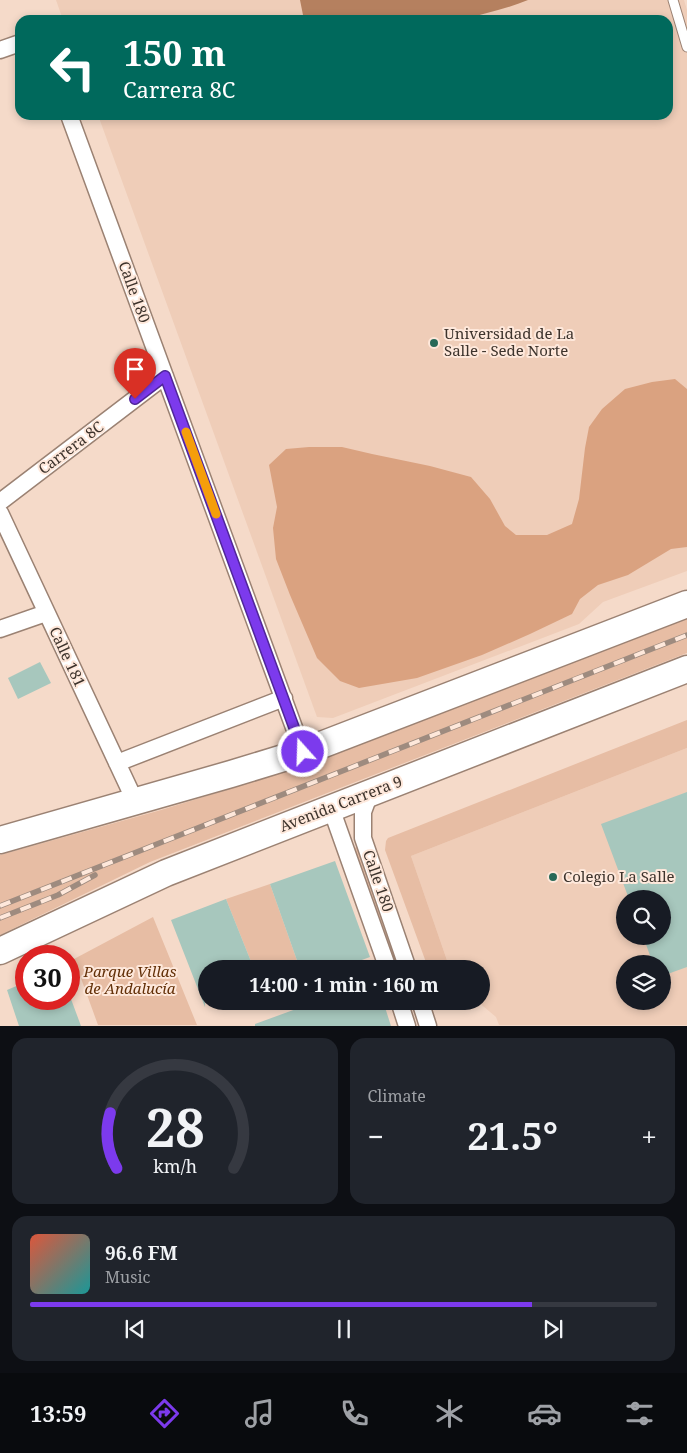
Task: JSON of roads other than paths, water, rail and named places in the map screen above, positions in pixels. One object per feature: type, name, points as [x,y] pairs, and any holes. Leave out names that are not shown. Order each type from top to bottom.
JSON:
[{"type":"main road","points":[[0,840],[303,752],[687,604]]},
{"type":"main road","name":"Avenida Carrera 9","points":[[0,951],[166,873],[687,670]]},
{"type":"street","points":[[0,50],[15,46]]},
{"type":"street","name":"Calle 180","points":[[71,120],[303,752]]},
{"type":"street","name":"Carrera 8C","points":[[0,502],[165,376]]},
{"type":"street","name":"Calle 181","points":[[0,513],[135,801]]},
{"type":"street","points":[[0,629],[46,613]]},
{"type":"street","points":[[116,763],[284,698]]},
{"type":"street","name":"Calle 180","points":[[370,793],[363,812],[362,838],[405,960]]},
{"type":"street","name":"Calle 180","points":[[331,808],[385,960]]},
{"type":"street","points":[[402,1010],[407,1026]]},
{"type":"street","points":[[424,1010],[429,1023]]},
{"type":"lane","points":[[673,0],[687,46]]},
{"type":"railway","points":[[0,906],[687,635]]},
{"type":"railway","points":[[0,918],[58,895],[95,875]]},
{"type":"place","name":"Universidad de La Salle - Sede Norte","points":[[434,343]]},
{"type":"place","name":"Colegio La Salle","points":[[553,877]]},
{"type":"park label","name":"Parque Villas de Andalucía","points":[[130,980]]}]
